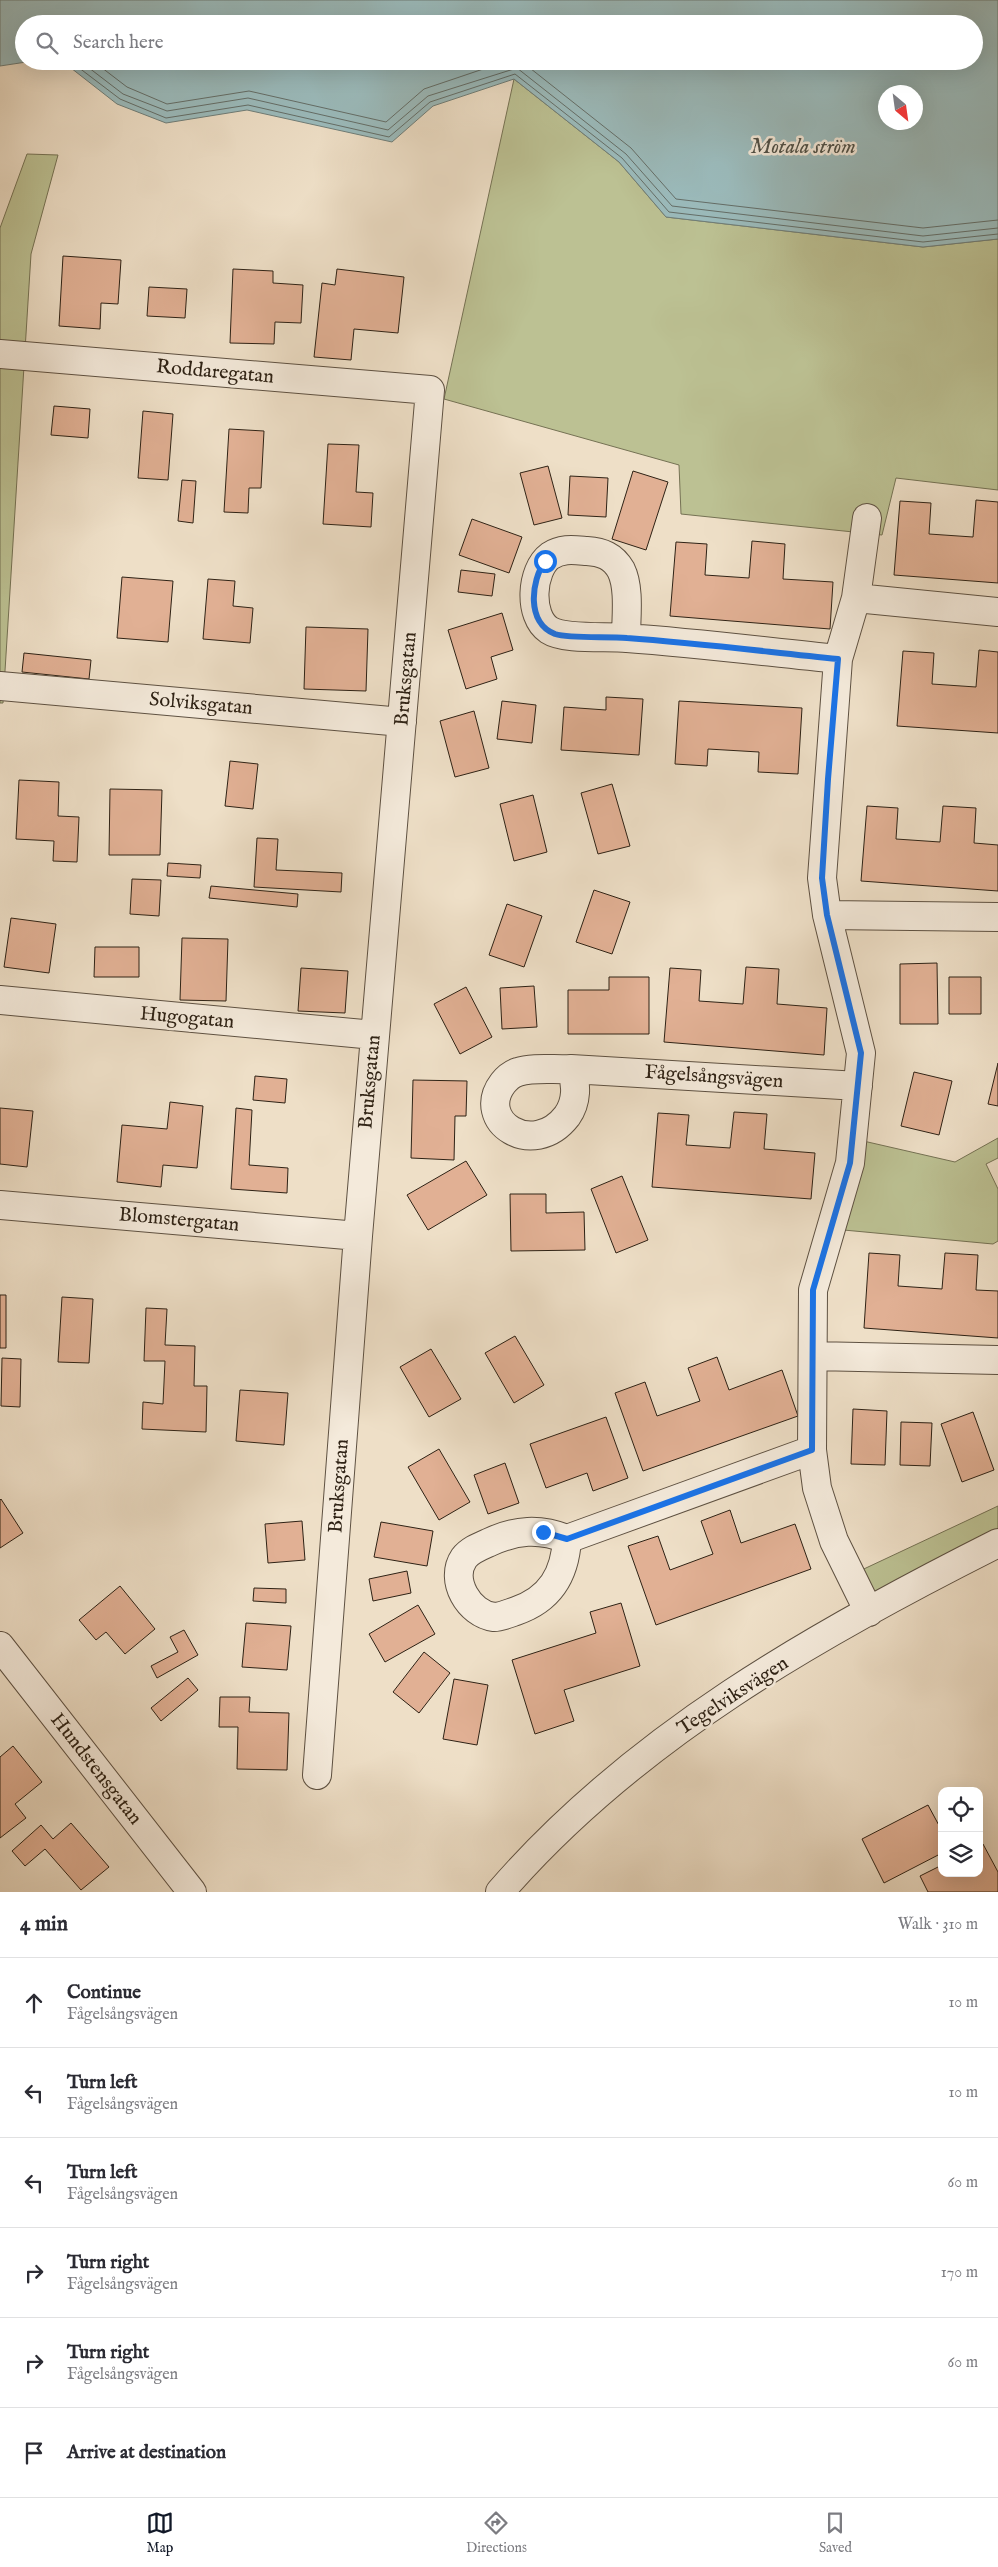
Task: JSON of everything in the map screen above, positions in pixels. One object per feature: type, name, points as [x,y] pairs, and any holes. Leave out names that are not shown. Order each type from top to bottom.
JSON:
[{"type":"street","name":"Roddaregatan","points":[[0,354],[430,390]]},
{"type":"street","name":"Bruksgatan","points":[[317,1775],[374,1035],[430,390]]},
{"type":"street","points":[[867,518],[856,598],[838,659],[822,878],[827,915],[861,1053],[850,1163],[813,1290],[812,1450],[816,1488],[834,1542],[869,1612]]},
{"type":"street","points":[[856,598],[998,612]]},
{"type":"street","points":[[626,638],[838,659]]},
{"type":"street","name":"Solviksgatan","points":[[0,686],[402,722]]},
{"type":"street","points":[[827,915],[998,917]]},
{"type":"street","name":"Hugogatan","points":[[0,1000],[374,1035]]},
{"type":"street","name":"Fågelsångsvägen","points":[[571,1069],[858,1086]]},
{"type":"street","name":"Blomstergatan","points":[[0,1205],[358,1236]]},
{"type":"street","points":[[813,1356],[998,1360]]},
{"type":"street","points":[[567,1539],[812,1450]]},
{"type":"street","name":"Tegelviksvägen","points":[[500,1892],[564,1824],[640,1758],[767,1672],[911,1588],[998,1543]]},
{"type":"street","name":"Hundstensgatan","points":[[0,1646],[192,1892]]},
{"type":"green space","points":[[514,79],[619,162],[666,217],[923,247],[998,239],[998,490],[896,478],[882,535],[681,514],[679,465],[444,399]]},
{"type":"green space","points":[[27,154],[58,155],[31,254],[3,703],[0,703],[0,228]]},
{"type":"green space","points":[[998,1138],[998,1158],[986,1164],[998,1189],[998,1241],[993,1244],[833,1229],[859,1140],[955,1162]]},
{"type":"green space","points":[[998,1506],[998,1554],[866,1617],[851,1575]]},
{"type":"water","name":"Motala ström","points":[[0,0],[998,0],[998,239],[923,247],[666,217],[619,162],[514,79],[433,106],[392,142],[247,110],[166,123],[117,104],[74,70],[983,70],[983,15],[15,15],[15,64],[0,66]]},
{"type":"building","points":[[63,256],[121,260],[118,304],[101,303],[100,329],[59,326]]},
{"type":"building","points":[[233,269],[273,271],[273,283],[303,285],[301,323],[275,322],[274,344],[230,343]]},
{"type":"building","points":[[337,269],[404,277],[398,333],[354,329],[351,360],[314,357],[322,283],[335,285]]},
{"type":"building","points":[[149,287],[187,289],[185,318],[147,316]]},
{"type":"building","points":[[54,406],[90,409],[88,438],[51,435]]},
{"type":"building","points":[[143,411],[173,414],[168,480],[138,478]]},
{"type":"building","points":[[229,429],[264,431],[261,488],[249,488],[248,513],[224,512]]},
{"type":"building","points":[[328,444],[359,445],[356,492],[373,493],[371,527],[323,524]]},
{"type":"building","points":[[548,466],[562,518],[534,525],[520,473]]},
{"type":"building","points":[[633,471],[668,482],[646,550],[612,539]]},
{"type":"building","points":[[570,476],[608,478],[606,517],[568,515]]},
{"type":"building","points":[[182,480],[196,481],[193,523],[178,521]]},
{"type":"building","points":[[976,500],[998,502],[998,583],[894,575],[900,501],[931,503],[929,534],[973,537]]},
{"type":"building","points":[[472,519],[522,537],[509,573],[459,555]]},
{"type":"building","points":[[752,541],[785,544],[783,579],[833,582],[830,629],[670,616],[676,542],[707,544],[705,575],[749,578]]},
{"type":"building","points":[[461,570],[495,574],[492,596],[458,592]]},
{"type":"building","points":[[122,577],[173,581],[168,642],[117,638]]},
{"type":"building","points":[[208,579],[235,581],[233,606],[253,608],[250,643],[203,639]]},
{"type":"building","points":[[502,613],[513,650],[491,657],[497,679],[466,689],[448,630]]},
{"type":"building","points":[[306,627],[368,629],[366,691],[304,689]]},
{"type":"building","points":[[979,650],[998,652],[998,733],[897,726],[903,651],[934,653],[932,684],[976,687]]},
{"type":"building","points":[[24,653],[91,660],[89,679],[22,672]]},
{"type":"building","points":[[606,697],[643,699],[639,755],[561,750],[564,707],[606,710]]},
{"type":"building","points":[[502,701],[536,705],[532,743],[497,739]]},
{"type":"building","points":[[679,701],[802,708],[798,774],[758,772],[759,752],[708,749],[707,766],[675,764]]},
{"type":"building","points":[[474,711],[489,768],[455,777],[440,721]]},
{"type":"building","points":[[230,761],[258,764],[253,809],[225,806]]},
{"type":"building","points":[[19,780],[59,782],[58,816],[79,817],[77,862],[53,861],[54,841],[16,839]]},
{"type":"building","points":[[612,784],[630,846],[598,854],[581,793]]},
{"type":"building","points":[[110,789],[162,790],[160,855],[109,855]]},
{"type":"building","points":[[533,795],[547,852],[514,861],[500,804]]},
{"type":"building","points":[[867,806],[898,808],[896,839],[940,842],[943,806],[976,808],[974,843],[998,845],[998,891],[861,881]]},
{"type":"building","points":[[257,838],[278,839],[276,870],[342,873],[341,892],[254,887]]},
{"type":"building","points":[[168,863],[201,865],[200,878],[167,876]]},
{"type":"building","points":[[132,879],[161,880],[159,916],[130,914]]},
{"type":"building","points":[[211,886],[298,894],[297,907],[209,898]]},
{"type":"building","points":[[594,890],[630,902],[612,954],[576,942]]},
{"type":"building","points":[[507,904],[542,916],[524,967],[489,955]]},
{"type":"building","points":[[11,918],[56,924],[49,973],[4,967]]},
{"type":"building","points":[[182,938],[228,939],[226,1001],[180,1000]]},
{"type":"building","points":[[95,947],[139,947],[139,977],[94,977]]},
{"type":"building","points":[[937,963],[938,1024],[900,1024],[900,964]]},
{"type":"building","points":[[746,967],[779,969],[777,1004],[827,1008],[824,1055],[664,1042],[670,968],[701,970],[699,1001],[743,1004]]},
{"type":"building","points":[[301,968],[348,971],[345,1013],[298,1011]]},
{"type":"building","points":[[609,977],[649,977],[649,1034],[568,1034],[568,990],[609,990]]},
{"type":"building","points":[[949,977],[981,977],[981,1014],[949,1014]]},
{"type":"building","points":[[534,986],[537,1027],[502,1029],[500,988]]},
{"type":"building","points":[[466,987],[492,1037],[460,1054],[434,1004]]},
{"type":"building","points":[[998,1063],[998,1106],[988,1104]]},
{"type":"building","points":[[914,1072],[952,1081],[939,1135],[901,1126]]},
{"type":"building","points":[[255,1076],[287,1079],[285,1103],[253,1100]]},
{"type":"building","points":[[413,1080],[467,1081],[466,1116],[455,1116],[454,1160],[411,1158]]},
{"type":"building","points":[[170,1102],[203,1106],[197,1168],[163,1165],[161,1187],[117,1182],[122,1125],[167,1129]]},
{"type":"building","points":[[0,1108],[33,1111],[27,1167],[0,1164]]},
{"type":"building","points":[[236,1108],[252,1110],[249,1165],[288,1168],[287,1193],[231,1189]]},
{"type":"building","points":[[734,1112],[767,1114],[764,1149],[815,1153],[811,1199],[652,1187],[658,1113],[689,1115],[686,1145],[730,1148]]},
{"type":"building","points":[[466,1161],[487,1195],[428,1230],[407,1195]]},
{"type":"building","points":[[622,1176],[648,1240],[616,1253],[591,1189]]},
{"type":"building","points":[[510,1194],[546,1194],[546,1213],[584,1212],[585,1250],[511,1251]]},
{"type":"building","points":[[869,1253],[900,1255],[898,1286],[942,1289],[945,1253],[978,1255],[976,1290],[998,1291],[998,1338],[864,1328]]},
{"type":"building","points":[[0,1295],[6,1295],[6,1348],[0,1348]]},
{"type":"building","points":[[62,1297],[93,1299],[89,1363],[58,1362]]},
{"type":"building","points":[[146,1308],[167,1309],[165,1345],[195,1346],[194,1386],[207,1386],[206,1432],[142,1429],[143,1402],[163,1404],[165,1361],[144,1361]]},
{"type":"building","points":[[515,1336],[544,1385],[514,1403],[485,1353]]},
{"type":"building","points":[[431,1349],[461,1399],[429,1417],[400,1367]]},
{"type":"building","points":[[717,1357],[729,1390],[782,1370],[798,1416],[643,1471],[615,1393],[645,1382],[657,1416],[700,1401],[688,1368]]},
{"type":"building","points":[[2,1358],[21,1359],[20,1407],[1,1406]]},
{"type":"building","points":[[240,1390],[288,1393],[284,1445],[236,1441]]},
{"type":"building","points":[[853,1409],[887,1411],[885,1465],[851,1464]]},
{"type":"building","points":[[973,1412],[994,1470],[962,1482],[941,1424]]},
{"type":"building","points":[[606,1417],[628,1478],[593,1491],[587,1473],[546,1488],[530,1444]]},
{"type":"building","points":[[901,1422],[932,1423],[930,1466],[900,1465]]},
{"type":"building","points":[[439,1449],[470,1502],[439,1520],[408,1467]]},
{"type":"building","points":[[505,1463],[519,1503],[488,1514],[474,1475]]},
{"type":"building","points":[[0,1500],[23,1533],[0,1548]]},
{"type":"building","points":[[730,1510],[741,1543],[795,1524],[811,1569],[656,1625],[628,1546],[658,1536],[670,1570],[713,1554],[701,1521]]},
{"type":"building","points":[[302,1521],[305,1560],[268,1563],[265,1524]]},
{"type":"building","points":[[381,1522],[433,1531],[427,1566],[374,1557]]},
{"type":"building","points":[[407,1571],[411,1593],[373,1601],[369,1579]]},
{"type":"building","points":[[120,1586],[155,1629],[125,1654],[106,1632],[96,1640],[79,1620]]},
{"type":"building","points":[[254,1588],[286,1589],[286,1603],[253,1601]]},
{"type":"building","points":[[621,1603],[640,1666],[564,1690],[574,1721],[535,1734],[512,1660],[596,1633],[590,1612]]},
{"type":"building","points":[[418,1605],[435,1634],[385,1662],[369,1634]]},
{"type":"building","points":[[246,1623],[291,1626],[287,1670],[242,1667]]},
{"type":"building","points":[[184,1630],[198,1655],[157,1678],[151,1666],[178,1652],[170,1637]]},
{"type":"building","points":[[424,1652],[450,1673],[419,1713],[393,1692]]},
{"type":"building","points":[[188,1678],[198,1690],[161,1721],[151,1708]]},
{"type":"building","points":[[454,1679],[488,1685],[477,1745],[443,1739]]},
{"type":"building","points":[[220,1697],[250,1697],[249,1712],[289,1713],[287,1770],[237,1769],[238,1727],[219,1727]]},
{"type":"building","points":[[13,1746],[42,1782],[15,1804],[26,1818],[0,1838],[0,1757]]},
{"type":"building","points":[[928,1805],[938,1824],[938,1855],[884,1883],[862,1839]]},
{"type":"building","points":[[71,1823],[109,1867],[81,1890],[45,1849],[25,1866],[12,1851],[41,1825],[53,1839]]},
{"type":"building","points":[[983,1844],[998,1872],[998,1892],[928,1892],[920,1876],[938,1867],[938,1877],[983,1877]]},
{"type":"route","points":[[543,1532],[567,1539],[812,1450],[813,1290],[850,1163],[861,1053],[827,915],[822,878],[838,659],[626,638],[555,634],[540,622],[534,604],[540,569],[545,561]]}]
